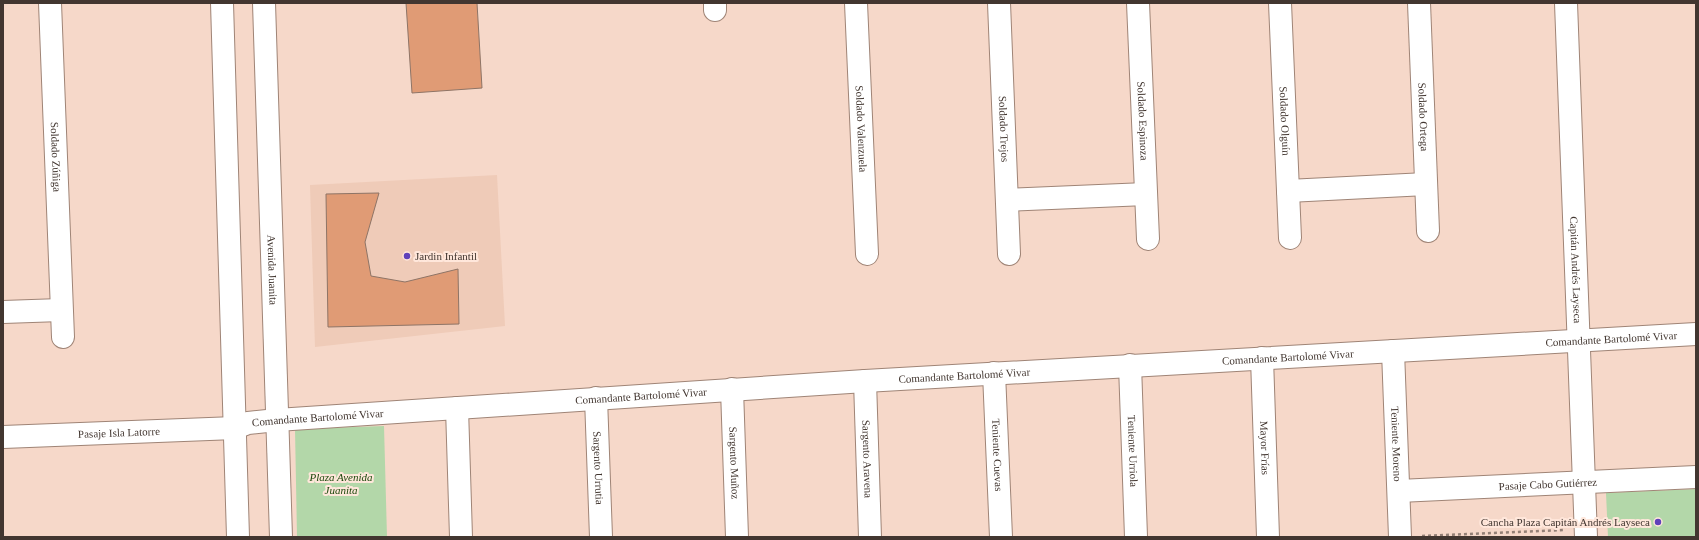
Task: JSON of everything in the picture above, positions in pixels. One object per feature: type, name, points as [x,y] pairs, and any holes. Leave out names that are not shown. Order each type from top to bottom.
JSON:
[{"type":"street","name":"Soldado Zúñiga","points":[[50,3],[63,337]]},
{"type":"street","points":[[222,3],[238,537]]},
{"type":"street","name":"Avenida Juanita","points":[[264,3],[281,537]]},
{"type":"street","name":"Soldado Valenzuela","points":[[856,3],[867,254]]},
{"type":"street","name":"Soldado Trejos","points":[[999,3],[1009,254]]},
{"type":"street","name":"Soldado Espinoza","points":[[1138,3],[1148,239]]},
{"type":"street","name":"Soldado Olguín","points":[[1280,3],[1290,238]]},
{"type":"street","name":"Soldado Ortega","points":[[1419,3],[1428,231]]},
{"type":"street","name":"Capitán Andrés Layseca","points":[[1566,3],[1586,533]]},
{"type":"street","points":[[1288,191],[1426,184]]},
{"type":"street","points":[[1007,200],[1146,194]]},
{"type":"street","points":[[3,312],[61,310]]},
{"type":"street","name":"Comandante Bartolomé Vivar","points":[[235,428],[248,423],[277,420],[864,380],[1696,334]]},
{"type":"street","name":"Teniente Moreno","points":[[1393,351],[1399,491],[1410,537]]},
{"type":"street","name":"Mayor Frías","points":[[1262,358],[1268,537]]},
{"type":"street","name":"Teniente Urriola","points":[[1130,365],[1136,537]]},
{"type":"street","name":"Teniente Cuevas","points":[[994,373],[1001,537]]},
{"type":"street","name":"Sargento Aravena","points":[[864,380],[870,537]]},
{"type":"street","name":"Sargento Muñoz","points":[[732,389],[737,537]]},
{"type":"street","name":"Sargento Urrutia","points":[[596,398],[601,537]]},
{"type":"street","points":[[457,408],[461,537]]},
{"type":"street","name":"Pasaje Isla Latorre","points":[[3,437],[235,428]]},
{"type":"street","name":"Pasaje Cabo Gutiérrez","points":[[1399,491],[1696,477]]},
{"type":"path","points":[[1410,537],[1586,533]]},
{"type":"shaded area","name":"Jardin Infantil","points":[[497,175],[505,326],[315,347],[310,185]]},
{"type":"green space","name":"Plaza Avenida Juanita","points":[[384,426],[387,537],[297,537],[295,429]]},
{"type":"green space","name":"Cancha Plaza Capitán Andrés Layseca","points":[[1696,489],[1696,537],[1608,537],[1606,493]]},
{"type":"building","points":[[406,3],[477,3],[482,88],[412,93]]},
{"type":"building","points":[[379,193],[365,242],[371,276],[405,282],[458,269],[459,324],[328,327],[326,194]]},
{"type":"place","name":"Jardin Infantil","points":[[407,256]]},
{"type":"place","name":"Cancha Plaza Capitán Andrés Layseca","points":[[1658,522]]}]
